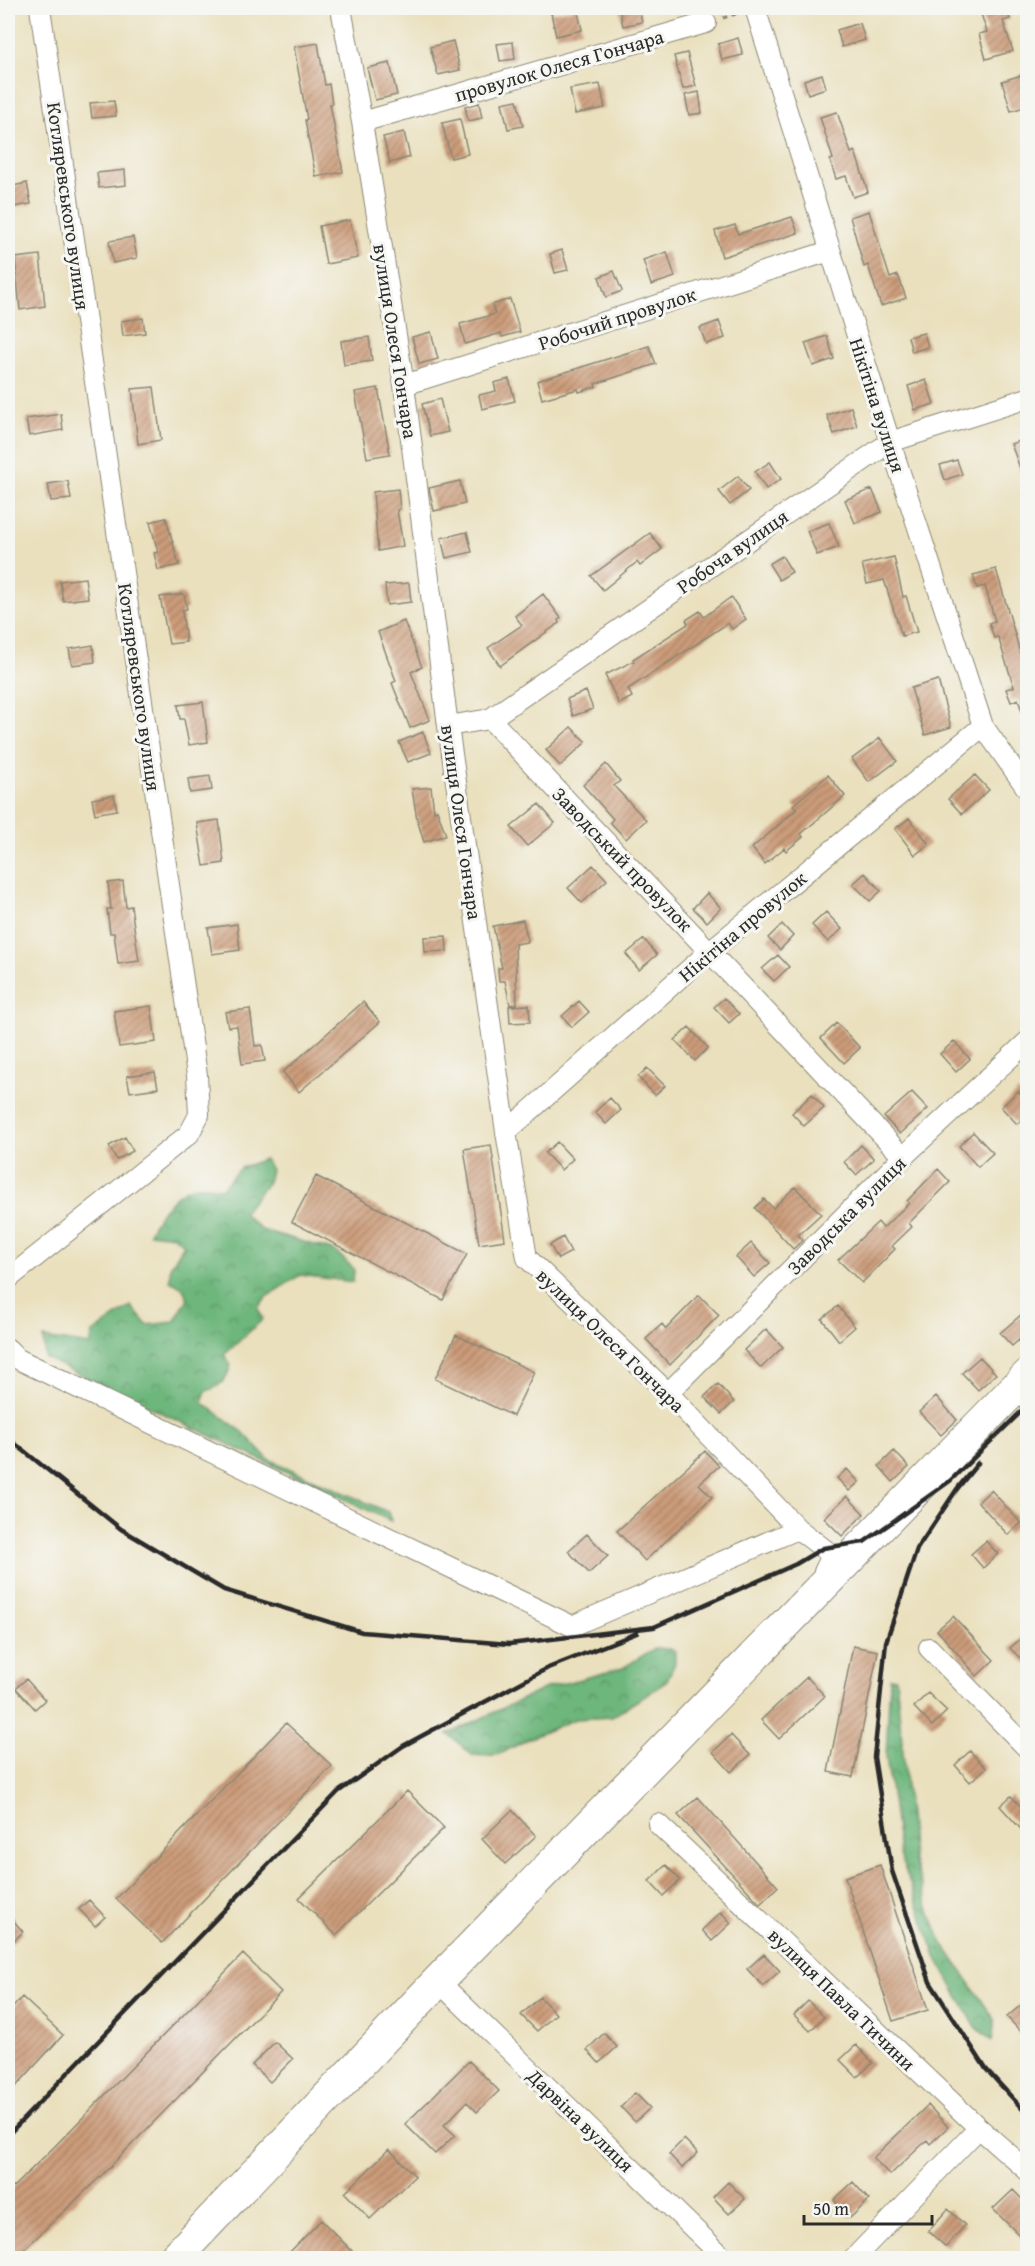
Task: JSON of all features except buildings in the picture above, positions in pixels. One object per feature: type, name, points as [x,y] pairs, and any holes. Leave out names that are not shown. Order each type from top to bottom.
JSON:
[{"type":"main road","points":[[175,2259],[438,1981],[1028,1375]]},
{"type":"street","name":"Котляревського вулиця","points":[[8,1279],[189,1134],[199,1115],[195,1063],[40,8]]},
{"type":"street","name":"вулиця Олеся Гончара","points":[[341,8],[362,122],[404,385],[448,726],[506,1132],[527,1258],[668,1393],[798,1529],[832,1555],[824,1572]]},
{"type":"street","name":"Нікітіна вулиця","points":[[755,8],[890,442],[983,726],[1028,790]]},
{"type":"street","name":"провулок Олеся Гончара","points":[[362,122],[706,23]]},
{"type":"street","name":"Робочий провулок","points":[[404,385],[830,251]]},
{"type":"street","name":"Робоча вулиця","points":[[448,726],[490,719],[890,442],[1028,398]]},
{"type":"street","name":"Заводський провулок","points":[[490,719],[903,1157]]},
{"type":"street","name":"Нікітіна провулок","points":[[506,1132],[711,951],[983,726]]},
{"type":"street","name":"Заводська вулиця","points":[[668,1393],[903,1157],[1028,1041]]},
{"type":"street","points":[[8,1349],[18,1359],[573,1626],[798,1529]]},
{"type":"street","points":[[929,1648],[1026,1745]]},
{"type":"street","name":"вулиця Павла Тичини","points":[[658,1824],[979,2128],[1028,2171]]},
{"type":"street","name":"Дарвіна вулиця","points":[[438,1981],[724,2259]]},
{"type":"street","points":[[854,2259],[979,2128]]},
{"type":"path","points":[[706,23],[755,8]]},
{"type":"green space","points":[[265,1159],[271,1170],[268,1182],[243,1213],[262,1230],[335,1251],[354,1269],[353,1282],[300,1275],[266,1297],[258,1308],[263,1319],[224,1355],[231,1365],[227,1375],[220,1385],[206,1391],[202,1402],[243,1432],[268,1459],[388,1512],[391,1521],[45,1358],[43,1338],[90,1345],[93,1333],[131,1306],[147,1325],[174,1322],[188,1299],[182,1287],[170,1281],[170,1267],[184,1245],[174,1236],[149,1233],[162,1211],[183,1191],[198,1186],[222,1188],[240,1168]]},
{"type":"green space","points":[[655,1648],[675,1651],[675,1663],[666,1682],[612,1717],[575,1719],[502,1753],[489,1756],[472,1755],[448,1734],[546,1688],[623,1668]]},
{"type":"green space","points":[[890,1678],[896,1678],[913,1858],[930,1913],[943,1944],[995,2020],[992,2041],[975,2026],[936,1957],[899,1852],[886,1756]]},
{"type":"railway","points":[[8,1438],[121,1529],[224,1590],[362,1632],[509,1644],[654,1627],[796,1564],[823,1548],[864,1542],[950,1481],[1028,1405]]},
{"type":"railway","points":[[978,1463],[957,1489],[917,1549],[886,1642],[874,1757],[892,1871],[930,1982],[986,2069],[1028,2115]]},
{"type":"railway","points":[[8,2135],[338,1792],[403,1746],[548,1668],[637,1633]]}]
